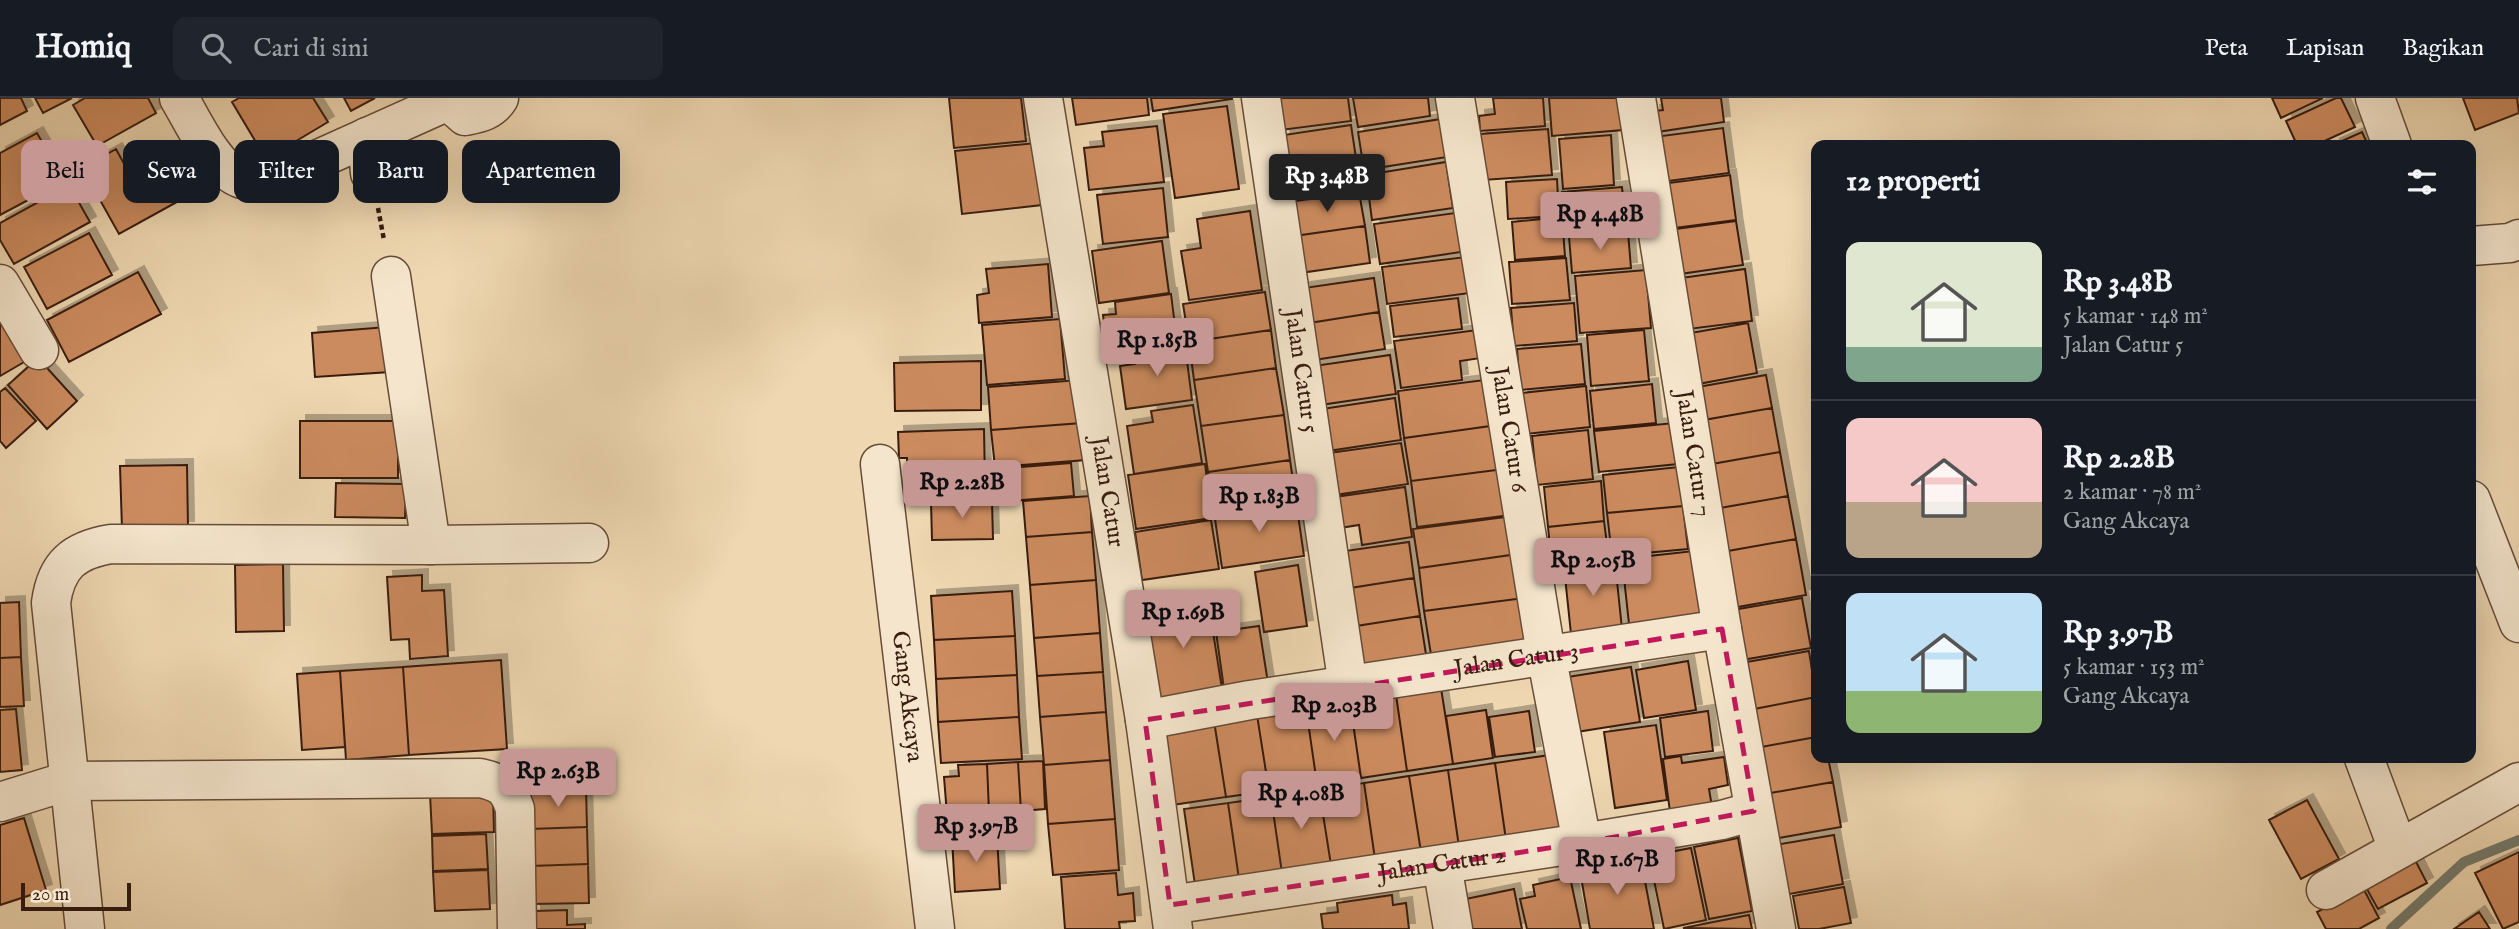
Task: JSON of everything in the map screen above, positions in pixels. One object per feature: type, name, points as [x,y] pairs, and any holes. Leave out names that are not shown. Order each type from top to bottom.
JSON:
[{"type":"street","points":[[179,98],[218,159],[240,179],[274,179],[353,159]]},
{"type":"street","points":[[390,140],[449,99],[466,116],[494,106],[499,98]]},
{"type":"street","name":"Jalan Catur","points":[[1043,98],[1145,720],[1172,917]]},
{"type":"street","name":"Jalan Catur 5","points":[[1261,98],[1348,686]]},
{"type":"street","name":"Jalan Catur 6","points":[[1455,98],[1546,654],[1582,843]]},
{"type":"street","name":"Jalan Catur 7","points":[[1636,98],[1722,629],[1776,929]]},
{"type":"street","points":[[2375,98],[2390,140]]},
{"type":"street","points":[[2476,246],[2510,243],[2519,239]]},
{"type":"street","points":[[391,276],[431,545]]},
{"type":"street","points":[[0,284],[38,350]]},
{"type":"street","name":"Gang Akcaya","points":[[880,464],[935,929]]},
{"type":"street","points":[[2476,513],[2519,623]]},
{"type":"street","points":[[85,929],[51,604],[53,586],[61,570],[73,556],[91,547],[111,544],[589,543]]},
{"type":"street","name":"Jalan Catur 3","points":[[1145,720],[1250,700],[1722,629]]},
{"type":"street","points":[[2366,763],[2398,849]]},
{"type":"street","points":[[0,802],[68,781],[480,778],[499,782],[510,795],[515,809],[517,929]]},
{"type":"street","points":[[2326,890],[2519,782]]},
{"type":"street","name":"Jalan Catur 2","points":[[1172,917],[1442,864],[1722,820],[1754,811]]},
{"type":"street","points":[[1442,864],[1453,929]]},
{"type":"path","points":[[378,203],[391,276]]},
{"type":"highlighted area","points":[[1722,629],[1754,811],[1582,843],[1170,905],[1145,720]]},
{"type":"building","points":[[0,98],[21,98],[27,111],[0,125]]},
{"type":"building","points":[[35,98],[72,98],[43,113]]},
{"type":"building","points":[[85,98],[148,98],[156,113],[108,140],[93,140],[73,105]]},
{"type":"building","points":[[239,98],[313,98],[328,122],[298,140],[255,140],[232,102]]},
{"type":"building","points":[[344,98],[375,98],[351,111]]},
{"type":"building","points":[[949,98],[1021,98],[1026,141],[954,148]]},
{"type":"building","points":[[1072,98],[1147,98],[1149,115],[1076,125]]},
{"type":"building","points":[[1151,98],[1232,98],[1232,99],[1153,111]]},
{"type":"building","points":[[1276,98],[1348,98],[1351,121],[1281,130]]},
{"type":"building","points":[[1353,98],[1428,98],[1430,116],[1358,127]]},
{"type":"building","points":[[1493,98],[1543,98],[1545,126],[1480,131],[1479,116],[1495,114]]},
{"type":"building","points":[[1549,98],[1620,98],[1623,130],[1552,136]]},
{"type":"building","points":[[1661,98],[1721,98],[1724,122],[1657,132],[1654,111],[1663,110]]},
{"type":"building","points":[[2272,98],[2323,98],[2281,118]]},
{"type":"building","points":[[2341,98],[2355,127],[2327,140],[2295,140],[2286,121]]},
{"type":"building","points":[[2463,98],[2517,98],[2519,113],[2475,130]]},
{"type":"building","points":[[1227,106],[1239,189],[1175,198],[1163,114]]},
{"type":"building","points":[[1441,119],[1447,157],[1364,170],[1358,132]]},
{"type":"building","points":[[1351,125],[1359,178],[1291,187],[1284,135]]},
{"type":"building","points":[[1157,126],[1164,182],[1089,190],[1084,148],[1104,146],[1102,132]]},
{"type":"building","points":[[1723,128],[1729,173],[1661,182],[1654,137]]},
{"type":"building","points":[[1548,129],[1552,175],[1483,180],[1480,134]]},
{"type":"building","points":[[2362,132],[2366,140],[2344,140]]},
{"type":"building","points":[[37,133],[41,140],[24,140]]},
{"type":"building","points":[[1611,135],[1614,185],[1563,189],[1559,139]]},
{"type":"building","points":[[21,142],[23,203],[0,215],[0,153]]},
{"type":"building","points":[[1036,143],[1042,205],[962,214],[955,151]]},
{"type":"building","points":[[116,149],[123,162],[123,203],[175,203],[119,234],[102,203],[109,203],[109,153]]},
{"type":"building","points":[[1446,162],[1453,208],[1372,220],[1366,175]]},
{"type":"building","points":[[1730,175],[1736,220],[1667,229],[1661,184]]},
{"type":"building","points":[[1557,179],[1559,216],[1508,219],[1506,182]]},
{"type":"building","points":[[1622,187],[1626,230],[1566,235],[1562,192]]},
{"type":"building","points":[[1163,188],[1168,237],[1103,244],[1097,195]]},
{"type":"building","points":[[1359,192],[1365,226],[1294,236],[1289,202]]},
{"type":"building","points":[[36,203],[79,203],[90,222],[14,264],[0,240],[0,223]]},
{"type":"building","points":[[1250,211],[1262,290],[1189,300],[1181,251],[1201,248],[1197,219]]},
{"type":"building","points":[[1455,213],[1461,252],[1380,264],[1374,224]]},
{"type":"building","points":[[1562,217],[1565,256],[1515,260],[1512,222]]},
{"type":"building","points":[[1736,221],[1743,265],[1673,275],[1668,230]]},
{"type":"building","points":[[1365,226],[1370,263],[1300,273],[1294,236]]},
{"type":"building","points":[[1628,232],[1631,268],[1572,273],[1569,237]]},
{"type":"building","points":[[89,233],[112,275],[47,309],[24,267]]},
{"type":"building","points":[[1162,241],[1169,293],[1099,303],[1092,251]]},
{"type":"building","points":[[1466,257],[1470,293],[1387,304],[1382,267]]},
{"type":"building","points":[[1566,258],[1570,300],[1512,304],[1509,262]]},
{"type":"building","points":[[1048,264],[1052,317],[979,323],[977,295],[989,293],[986,269]]},
{"type":"building","points":[[1745,269],[1752,321],[1681,330],[1674,279]]},
{"type":"building","points":[[1646,270],[1651,328],[1580,333],[1575,276]]},
{"type":"building","points":[[138,272],[161,314],[69,362],[47,320]]},
{"type":"building","points":[[1374,278],[1379,312],[1309,323],[1304,288]]},
{"type":"building","points":[[1265,292],[1271,330],[1189,342],[1183,304]]},
{"type":"building","points":[[1171,294],[1177,342],[1108,352],[1103,315],[1116,314],[1115,302]]},
{"type":"building","points":[[1458,298],[1462,329],[1394,337],[1390,306]]},
{"type":"building","points":[[1574,303],[1577,341],[1514,346],[1511,308]]},
{"type":"building","points":[[1379,312],[1385,349],[1314,360],[1309,323]]},
{"type":"building","points":[[0,318],[31,358],[0,376]]},
{"type":"building","points":[[1060,319],[1065,379],[987,385],[982,325]]},
{"type":"building","points":[[1748,323],[1757,373],[1693,385],[1685,334]]},
{"type":"building","points":[[387,327],[390,372],[315,377],[312,333]]},
{"type":"building","points":[[1271,330],[1276,368],[1194,380],[1189,342]]},
{"type":"building","points":[[1477,330],[1481,358],[1460,361],[1462,380],[1401,388],[1394,341]]},
{"type":"building","points":[[1644,330],[1649,381],[1591,386],[1587,335]]},
{"type":"building","points":[[1581,344],[1585,384],[1520,390],[1517,349]]},
{"type":"building","points":[[1185,345],[1192,400],[1126,409],[1120,366],[1135,364],[1134,352]]},
{"type":"building","points":[[1390,355],[1396,394],[1320,405],[1314,366]]},
{"type":"building","points":[[38,358],[77,401],[47,429],[8,385]]},
{"type":"building","points":[[981,361],[981,410],[895,411],[894,363]]},
{"type":"building","points":[[1276,368],[1284,415],[1201,426],[1194,380]]},
{"type":"building","points":[[1766,375],[1772,408],[1698,421],[1692,388]]},
{"type":"building","points":[[1492,379],[1498,425],[1404,438],[1398,391]]},
{"type":"building","points":[[1079,380],[1082,423],[991,430],[988,387]]},
{"type":"building","points":[[1652,384],[1656,423],[1594,429],[1590,391]]},
{"type":"building","points":[[1586,386],[1590,427],[1526,434],[1522,393]]},
{"type":"building","points":[[5,388],[36,421],[6,448],[0,441],[0,392]]},
{"type":"building","points":[[1395,398],[1401,440],[1328,451],[1322,409]]},
{"type":"building","points":[[1193,405],[1202,463],[1134,474],[1127,426],[1153,422],[1151,411]]},
{"type":"building","points":[[1772,408],[1780,452],[1706,465],[1698,421]]},
{"type":"building","points":[[1284,415],[1290,460],[1208,472],[1201,426]]},
{"type":"building","points":[[300,421],[398,421],[398,478],[300,478]]},
{"type":"building","points":[[1082,423],[1086,460],[995,467],[991,430]]},
{"type":"building","points":[[1674,423],[1678,464],[1599,472],[1594,431]]},
{"type":"building","points":[[1498,425],[1504,469],[1411,481],[1404,438]]},
{"type":"building","points":[[984,429],[985,483],[908,485],[907,458],[899,458],[898,432]]},
{"type":"building","points":[[1588,430],[1593,479],[1537,485],[1532,436]]},
{"type":"building","points":[[1401,443],[1408,484],[1335,495],[1329,453]]},
{"type":"building","points":[[1780,452],[1788,496],[1714,509],[1706,465]]},
{"type":"building","points":[[1290,460],[1296,501],[1214,512],[1208,472]]},
{"type":"building","points":[[1071,463],[1074,496],[997,502],[995,469]]},
{"type":"building","points":[[1205,464],[1212,518],[1136,529],[1128,475]]},
{"type":"building","points":[[187,465],[188,527],[122,529],[120,466]]},
{"type":"building","points":[[1679,467],[1683,506],[1607,513],[1603,475]]},
{"type":"building","points":[[1504,469],[1511,515],[1417,527],[1411,481]]},
{"type":"building","points":[[1601,481],[1604,521],[1548,527],[1544,487]]},
{"type":"building","points":[[336,483],[406,484],[405,518],[335,517]]},
{"type":"building","points":[[1405,487],[1412,537],[1362,545],[1359,525],[1340,528],[1335,497]]},
{"type":"building","points":[[1090,496],[1092,532],[1026,537],[1023,501]]},
{"type":"building","points":[[1788,496],[1796,539],[1722,552],[1714,509]]},
{"type":"building","points":[[992,501],[993,539],[932,540],[931,502]]},
{"type":"building","points":[[1296,501],[1304,556],[1222,568],[1214,512]]},
{"type":"building","points":[[1683,506],[1688,549],[1612,556],[1607,513]]},
{"type":"building","points":[[1513,516],[1518,554],[1419,568],[1413,529]]},
{"type":"building","points":[[1211,520],[1219,569],[1142,580],[1135,532]]},
{"type":"building","points":[[1604,521],[1609,560],[1552,566],[1548,527]]},
{"type":"building","points":[[1092,532],[1096,580],[1030,585],[1026,537]]},
{"type":"building","points":[[1796,539],[1806,595],[1732,608],[1722,552]]},
{"type":"building","points":[[1409,542],[1414,578],[1350,588],[1345,551]]},
{"type":"building","points":[[1694,551],[1701,617],[1629,624],[1622,559]]},
{"type":"building","points":[[1518,554],[1524,598],[1424,611],[1419,568]]},
{"type":"building","points":[[1615,562],[1622,629],[1571,634],[1564,567]]},
{"type":"building","points":[[283,564],[284,631],[236,632],[235,565]]},
{"type":"building","points":[[1298,565],[1307,626],[1264,632],[1255,572]]},
{"type":"building","points":[[422,575],[422,591],[444,590],[448,656],[410,659],[409,639],[391,640],[387,577]]},
{"type":"building","points":[[1414,578],[1420,616],[1356,626],[1350,588]]},
{"type":"building","points":[[1096,580],[1100,633],[1034,638],[1030,585]]},
{"type":"building","points":[[1012,591],[1015,636],[934,640],[931,596]]},
{"type":"building","points":[[1524,598],[1531,648],[1432,661],[1424,611]]},
{"type":"building","points":[[1802,598],[1811,648],[1742,660],[1733,610]]},
{"type":"building","points":[[1208,600],[1222,689],[1158,699],[1145,610]]},
{"type":"building","points":[[19,602],[21,657],[0,658],[0,603]]},
{"type":"building","points":[[1420,616],[1427,661],[1363,670],[1356,626]]},
{"type":"building","points":[[1259,626],[1268,683],[1224,689],[1216,632]]},
{"type":"building","points":[[1100,633],[1103,672],[1037,676],[1034,638]]},
{"type":"building","points":[[1015,636],[1017,675],[936,679],[934,640]]},
{"type":"building","points":[[1809,651],[1811,698],[1749,710],[1741,663]]},
{"type":"building","points":[[21,657],[24,706],[0,707],[0,658]]},
{"type":"building","points":[[501,660],[507,749],[409,755],[403,667]]},
{"type":"building","points":[[1688,661],[1696,710],[1644,718],[1636,670]]},
{"type":"building","points":[[403,667],[409,755],[346,760],[340,671]]},
{"type":"building","points":[[1631,667],[1640,722],[1570,733],[1561,678]]},
{"type":"building","points":[[340,671],[345,747],[302,750],[297,674]]},
{"type":"building","points":[[1103,672],[1106,712],[1040,717],[1037,676]]},
{"type":"building","points":[[1017,675],[1019,717],[938,722],[936,679]]},
{"type":"building","points":[[1441,688],[1453,764],[1407,771],[1396,695]]},
{"type":"building","points":[[1396,695],[1407,771],[1361,778],[1350,702]]},
{"type":"building","points":[[1811,698],[1811,738],[1756,748],[1749,710]]},
{"type":"building","points":[[1350,702],[1361,778],[1317,784],[1306,708]]},
{"type":"building","points":[[1306,708],[1317,784],[1269,791],[1257,715]]},
{"type":"building","points":[[16,709],[22,770],[0,772],[0,710]]},
{"type":"building","points":[[1486,710],[1493,758],[1453,764],[1446,716]]},
{"type":"building","points":[[1529,711],[1535,752],[1495,757],[1489,717]]},
{"type":"building","points":[[1708,711],[1713,751],[1665,757],[1660,718]]},
{"type":"building","points":[[1106,712],[1110,760],[1044,765],[1040,717]]},
{"type":"building","points":[[1257,715],[1269,791],[1226,797],[1214,721]]},
{"type":"building","points":[[1019,717],[1022,759],[941,763],[938,722]]},
{"type":"building","points":[[1214,721],[1226,797],[1172,805],[1160,729]]},
{"type":"building","points":[[1656,725],[1667,800],[1615,808],[1604,732]]},
{"type":"building","points":[[1811,738],[1811,763],[1829,763],[1833,782],[1765,794],[1756,748]]},
{"type":"building","points":[[1550,755],[1561,831],[1506,840],[1495,763]]},
{"type":"building","points":[[1681,756],[1682,763],[1724,757],[1728,785],[1709,789],[1712,807],[1670,812],[1663,759]]},
{"type":"building","points":[[1110,760],[1115,819],[1048,824],[1044,765]]},
{"type":"building","points":[[1043,761],[1045,809],[1021,811],[1018,762]]},
{"type":"building","points":[[1018,762],[1021,811],[989,812],[987,764]]},
{"type":"building","points":[[1495,763],[1506,840],[1459,847],[1448,770]]},
{"type":"building","points":[[987,764],[989,812],[947,815],[944,777],[959,776],[958,765]]},
{"type":"building","points":[[1448,770],[1459,847],[1421,852],[1409,776]]},
{"type":"building","points":[[1409,776],[1421,852],[1375,859],[1364,783]]},
{"type":"building","points":[[1833,782],[1841,827],[1773,839],[1765,794]]},
{"type":"building","points":[[1364,783],[1375,859],[1331,865],[1319,789]]},
{"type":"building","points":[[586,788],[587,827],[530,829],[529,790]]},
{"type":"building","points":[[1319,789],[1331,865],[1282,873],[1271,797]]},
{"type":"building","points":[[493,792],[494,832],[432,834],[430,794]]},
{"type":"building","points":[[1271,797],[1282,873],[1239,879],[1228,803]]},
{"type":"building","points":[[2307,800],[2339,859],[2301,879],[2269,820]]},
{"type":"building","points":[[1228,803],[1239,879],[1195,885],[1184,809]]},
{"type":"building","points":[[24,818],[46,890],[0,905],[0,825]]},
{"type":"building","points":[[1115,819],[1119,870],[1053,875],[1048,824]]},
{"type":"building","points":[[587,827],[588,864],[531,866],[530,829]]},
{"type":"building","points":[[486,834],[488,869],[433,871],[432,836]]},
{"type":"building","points":[[1834,835],[1843,884],[1784,895],[1775,845]]},
{"type":"building","points":[[997,836],[1000,889],[955,892],[952,838]]},
{"type":"building","points":[[1738,838],[1752,911],[1709,919],[1694,847]]},
{"type":"building","points":[[1691,848],[1706,920],[1664,929],[1649,856]]},
{"type":"building","points":[[2519,852],[2519,922],[2503,929],[2475,873]]},
{"type":"building","points":[[2413,856],[2427,883],[2378,909],[2363,882]]},
{"type":"building","points":[[1641,860],[1654,929],[1590,929],[1580,871]]},
{"type":"building","points":[[588,864],[589,903],[533,904],[531,866]]},
{"type":"building","points":[[488,870],[490,909],[435,911],[433,872]]},
{"type":"building","points":[[1116,873],[1118,895],[1133,893],[1135,921],[1119,922],[1120,929],[1065,929],[1061,877]]},
{"type":"building","points":[[1570,877],[1581,929],[1527,929],[1520,899],[1535,896],[1533,885]]},
{"type":"building","points":[[1844,887],[1851,923],[1819,929],[1799,929],[1793,896]]},
{"type":"building","points":[[2363,888],[2379,918],[2359,929],[2326,929],[2317,912]]},
{"type":"building","points":[[1514,889],[1522,929],[1462,929],[1456,901]]},
{"type":"building","points":[[1392,895],[1393,905],[1406,903],[1409,929],[1323,929],[1321,914],[1338,912],[1337,903]]},
{"type":"building","points":[[567,910],[567,925],[585,924],[585,929],[535,929],[535,911]]},
{"type":"building","points":[[2479,912],[2490,929],[2454,929]]},
{"type":"building","points":[[1749,915],[1752,929],[1683,928]]},
{"type":"waterway","points":[[2391,929],[2464,862],[2519,840]]}]
